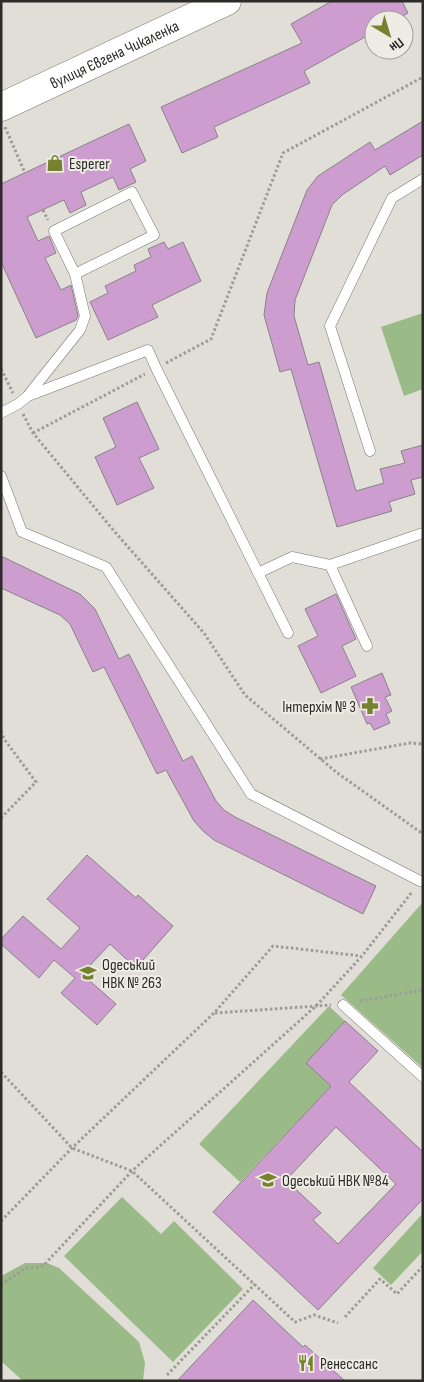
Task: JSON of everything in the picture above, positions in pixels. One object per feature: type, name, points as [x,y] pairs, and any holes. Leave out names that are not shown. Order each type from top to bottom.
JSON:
[{"type":"main road","name":"вулиця Євгена Чикаленка","points":[[3,116],[227,1]]},
{"type":"lane","points":[[370,451],[330,326],[392,198],[423,179]]},
{"type":"lane","points":[[1,413],[28,396],[80,330],[85,316],[75,274],[54,231],[132,192],[154,234],[75,274]]},
{"type":"lane","points":[[28,396],[148,350],[288,633]]},
{"type":"lane","points":[[1,476],[3,488],[22,532],[106,567],[251,794],[420,881]]},
{"type":"lane","points":[[258,573],[292,557],[330,565],[423,533]]},
{"type":"lane","points":[[330,565],[367,646]]},
{"type":"lane","points":[[343,1004],[423,1077]]},
{"type":"path","points":[[33,433],[211,339],[283,153],[423,77]]},
{"type":"path","points":[[3,116],[25,172]]},
{"type":"path","points":[[1,369],[33,433],[114,531],[204,633],[245,694],[319,759],[423,834]]},
{"type":"path","points":[[1,731],[4,739],[36,782],[1,818]]},
{"type":"path","points":[[319,759],[410,743],[423,744]]},
{"type":"path","points":[[1,1285],[24,1269],[43,1266],[132,1171],[316,1006],[362,956],[420,881]]},
{"type":"path","points":[[1,1221],[72,1148],[214,1013],[273,946],[362,956]]},
{"type":"path","points":[[214,1013],[343,1004],[423,990]]},
{"type":"path","points":[[1,1072],[72,1148],[132,1171],[295,1322],[314,1315],[338,1323]]},
{"type":"path","points":[[345,1317],[380,1279],[397,1294],[423,1266]]},
{"type":"path","points":[[167,1375],[255,1284]]},
{"type":"green space","points":[[423,313],[423,389],[404,396],[381,327]]},
{"type":"green space","points":[[423,902],[423,1068],[341,995]]},
{"type":"green space","points":[[329,1006],[345,1021],[307,1063],[331,1086],[240,1182],[199,1144]]},
{"type":"green space","points":[[122,1197],[161,1234],[174,1221],[243,1289],[173,1362],[64,1256]]},
{"type":"green space","points":[[423,1213],[423,1251],[391,1285],[373,1268]]},
{"type":"green space","points":[[25,1263],[47,1263],[59,1268],[139,1342],[145,1363],[143,1381],[23,1381],[1,1361],[1,1276]]},
{"type":"building","points":[[332,1],[402,1],[406,10],[364,10],[364,38],[304,71],[310,83],[214,127],[218,137],[182,153],[161,107],[302,43],[291,24]]},
{"type":"building","points":[[423,121],[423,155],[390,175],[385,166],[342,195],[332,205],[295,300],[294,316],[308,365],[319,362],[356,491],[384,483],[380,469],[405,463],[401,451],[423,445],[423,477],[411,480],[415,494],[389,502],[392,511],[337,527],[291,369],[280,372],[264,315],[267,293],[307,190],[318,176],[370,142],[375,150]]},
{"type":"building","points":[[129,124],[146,161],[130,169],[136,182],[119,190],[113,177],[81,192],[86,205],[70,213],[64,200],[27,217],[38,241],[49,236],[56,253],[45,258],[61,290],[71,285],[78,316],[76,320],[36,338],[1,262],[1,184]]},
{"type":"building","points":[[164,242],[168,249],[183,242],[201,281],[152,305],[158,317],[108,340],[90,302],[108,293],[105,286],[136,271],[134,265],[151,257],[148,249]]},
{"type":"building","points":[[137,402],[159,449],[139,458],[154,488],[117,505],[95,457],[116,447],[103,418]]},
{"type":"building","points":[[1,556],[80,594],[95,609],[119,659],[129,654],[183,761],[192,756],[216,801],[224,810],[376,886],[363,914],[214,840],[203,831],[194,821],[166,770],[157,774],[104,667],[93,672],[70,624],[60,615],[1,588]]},
{"type":"building","points":[[336,594],[356,639],[342,646],[356,676],[321,693],[298,646],[318,636],[305,609]]},
{"type":"building","points":[[382,673],[391,695],[385,697],[392,711],[386,714],[390,723],[374,730],[370,723],[367,724],[351,687]]},
{"type":"building","points":[[87,855],[136,898],[138,895],[173,926],[136,968],[110,944],[82,974],[116,1004],[97,1025],[61,993],[75,978],[54,960],[39,978],[1,944],[1,939],[23,916],[61,949],[80,928],[47,899]]},
{"type":"building","points":[[345,1021],[378,1051],[349,1082],[423,1152],[423,1199],[318,1310],[213,1212],[331,1086],[306,1063]],"holes":[[[336,1127],[396,1184],[338,1244],[313,1220],[321,1213],[286,1180]]]},
{"type":"building","points":[[253,1300],[303,1347],[305,1345],[345,1381],[177,1381]]},
{"type":"place","name":"Esperer","points":[[55,163]]},
{"type":"place","name":"Інтерхім № 3","points":[[370,706]]},
{"type":"place","name":"Одеський НВК № 263","points":[[88,973]]},
{"type":"place","name":"Одеський НВК №84","points":[[268,1180]]},
{"type":"place","name":"Ренессанс","points":[[306,1363]]}]
